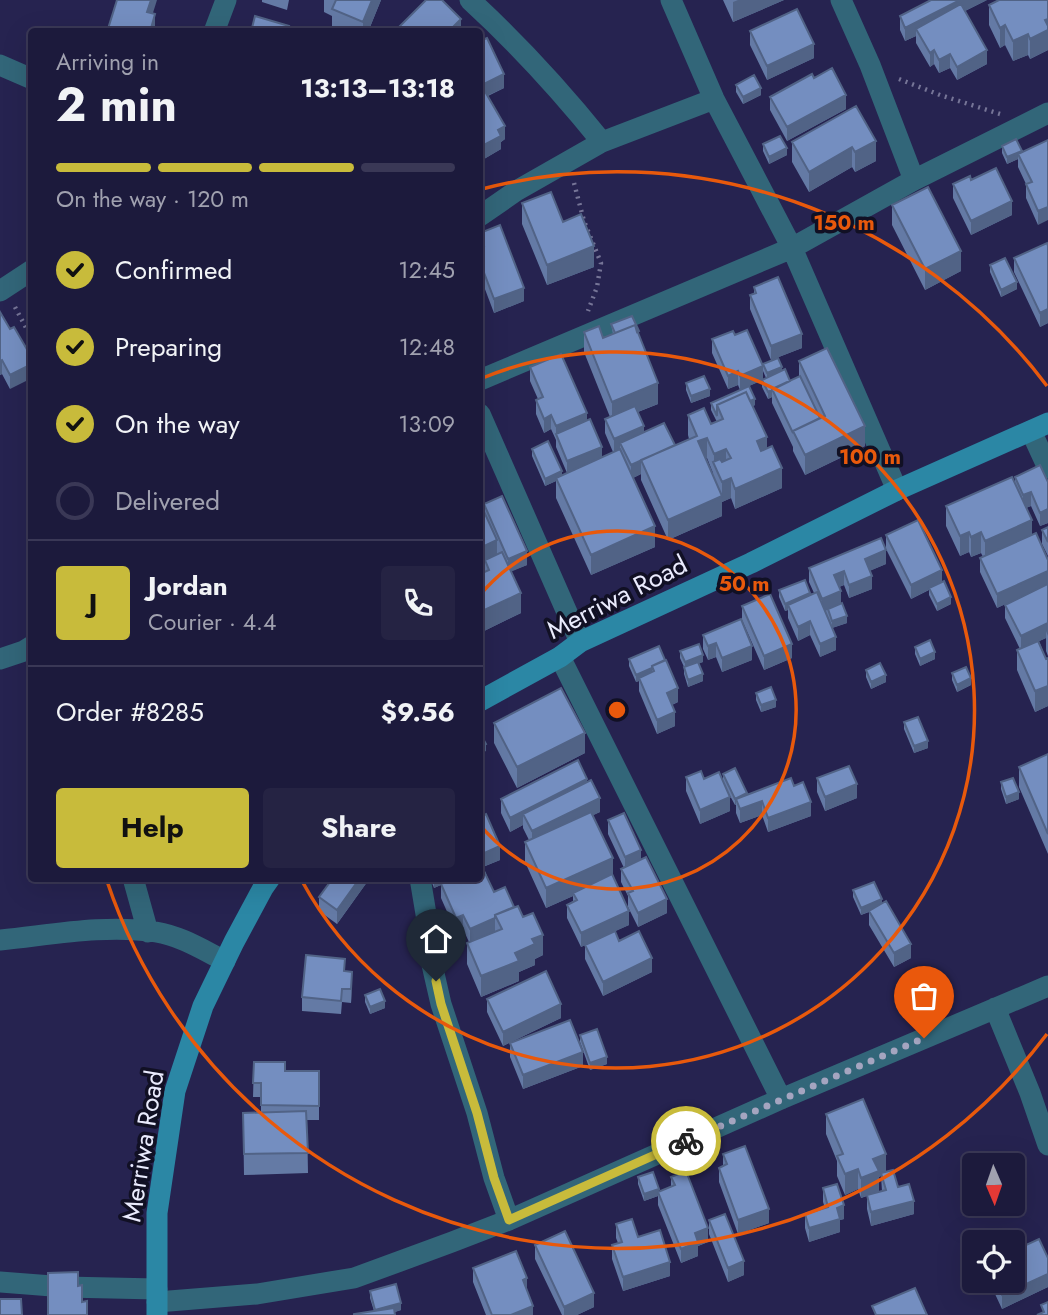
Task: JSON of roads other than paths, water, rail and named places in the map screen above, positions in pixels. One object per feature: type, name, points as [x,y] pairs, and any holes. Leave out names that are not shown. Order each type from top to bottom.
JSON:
[{"type":"street","points":[[216,28],[226,0]]},
{"type":"street","points":[[470,0],[541,69],[601,142]]},
{"type":"street","points":[[671,0],[713,99],[792,248],[897,490]]},
{"type":"street","points":[[841,0],[870,65],[914,180]]},
{"type":"street","points":[[0,65],[28,77]]},
{"type":"street","points":[[483,214],[516,191],[601,142],[713,99]]},
{"type":"street","points":[[483,379],[792,248],[914,180],[1039,117]]},
{"type":"street","points":[[2,289],[28,273]]},
{"type":"street","points":[[483,421],[580,642]]},
{"type":"street","points":[[1040,427],[1048,468]]},
{"type":"street","name":"Merriwa Road","points":[[483,699],[560,657],[580,642],[751,564],[897,490],[1040,427]]},
{"type":"street","points":[[0,659],[28,648]]},
{"type":"street","points":[[560,657],[781,1099]]},
{"type":"street","points":[[134,882],[148,932]]},
{"type":"street","name":"Merriwa Road","points":[[157,1302],[157,1213],[176,1091],[203,1006],[268,882]]},
{"type":"street","points":[[421,882],[430,957],[441,1004],[509,1220]]},
{"type":"street","points":[[0,940],[97,930],[132,930],[183,940],[225,961]]},
{"type":"street","points":[[0,1282],[65,1287],[157,1302],[257,1294],[354,1278],[509,1220],[781,1099],[1048,986]]},
{"type":"street","points":[[995,1008],[1030,1093],[1048,1146]]}]
